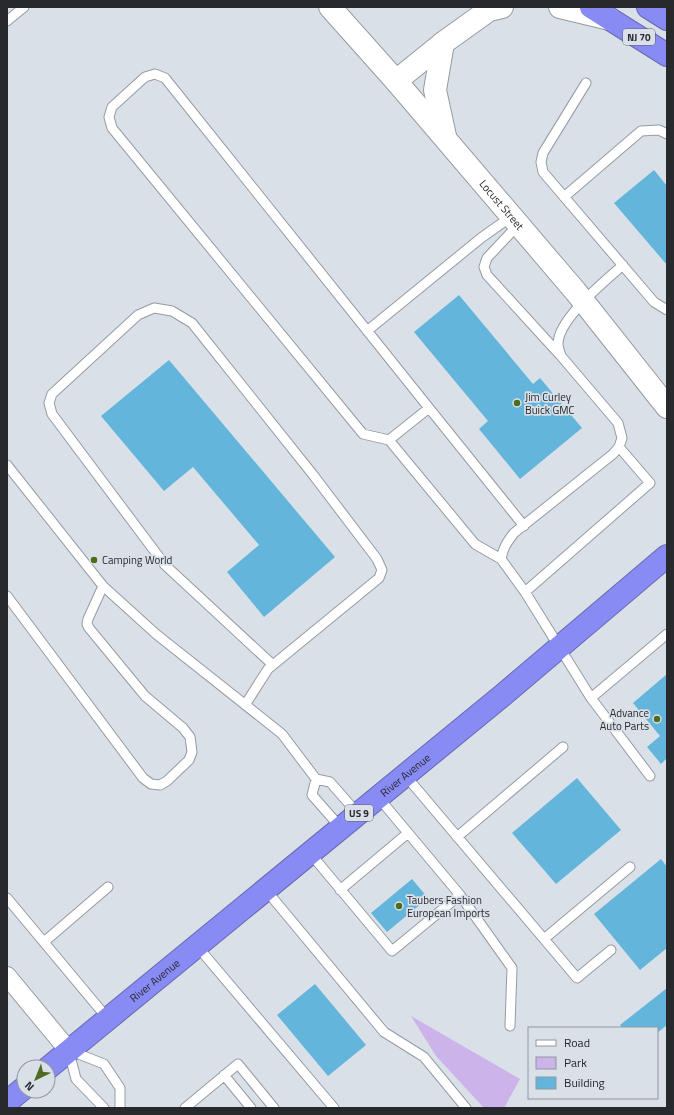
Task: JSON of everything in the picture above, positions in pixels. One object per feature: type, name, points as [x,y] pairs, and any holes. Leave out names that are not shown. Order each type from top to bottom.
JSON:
[{"type":"highway","name":"NJ 70","points":[[591,7],[667,55]]},
{"type":"highway","name":"NJ 70","points":[[648,7],[667,19]]},
{"type":"highway","name":"River Avenue","points":[[56,1062],[310,854],[560,647],[667,556]]},
{"type":"highway","points":[[7,1102],[16,1095]]},
{"type":"street","name":"Locust Street","points":[[330,7],[516,220],[584,301],[667,407]]},
{"type":"street","points":[[396,81],[443,43],[489,10],[502,7]]},
{"type":"street","points":[[560,7],[610,19]]},
{"type":"street","points":[[443,43],[435,90],[446,139]]},
{"type":"street","points":[[7,976],[69,1051]]},
{"type":"lane","points":[[7,21],[24,7]]},
{"type":"lane","points":[[524,526],[165,78],[155,74],[145,77],[112,107],[109,117],[112,128],[363,434],[389,440],[475,544],[501,559],[525,592],[591,698],[650,776]]},
{"type":"lane","points":[[586,83],[543,153],[541,162],[543,172],[654,302],[667,310]]},
{"type":"lane","points":[[564,197],[641,131],[660,130],[667,134]]},
{"type":"lane","points":[[367,331],[481,238],[516,220]]},
{"type":"lane","points":[[501,559],[502,549],[507,541],[613,454],[619,447],[622,438],[618,423],[487,275],[484,267],[488,258],[516,220]]},
{"type":"lane","points":[[560,356],[558,344],[563,327],[584,301],[623,265]]},
{"type":"lane","points":[[245,705],[268,669],[273,665],[379,578],[382,570],[378,559],[192,323],[172,311],[154,308],[138,315],[52,394],[49,403],[52,414],[165,565],[273,665]]},
{"type":"lane","points":[[389,440],[429,408]]},
{"type":"lane","points":[[525,592],[650,483],[619,447]]},
{"type":"lane","points":[[7,465],[103,586],[156,634],[282,734],[316,779],[330,782],[358,814]]},
{"type":"lane","points":[[7,596],[143,778],[151,784],[160,785],[168,781],[189,760],[192,752],[190,737],[183,728],[145,696],[89,628],[87,624],[88,619],[103,586]]},
{"type":"lane","points":[[591,698],[667,634]]},
{"type":"lane","points":[[457,837],[563,748]]},
{"type":"lane","points":[[405,775],[577,978],[611,950]]},
{"type":"lane","points":[[316,779],[312,795],[341,828]]},
{"type":"lane","points":[[378,797],[460,895],[512,968],[510,1026]]},
{"type":"lane","points":[[340,890],[408,833]]},
{"type":"lane","points":[[310,854],[392,951],[460,895]]},
{"type":"lane","points":[[544,939],[630,867]]},
{"type":"lane","points":[[44,942],[108,887]]},
{"type":"lane","points":[[266,890],[384,1032],[424,1057],[466,1108]]},
{"type":"lane","points":[[7,898],[108,1019]]},
{"type":"lane","points":[[197,946],[334,1108]]},
{"type":"lane","points":[[69,1051],[76,1079],[104,1108]]},
{"type":"lane","points":[[69,1051],[104,1064],[120,1088],[120,1108]]},
{"type":"lane","points":[[185,1108],[238,1064],[274,1108]]},
{"type":"lane","points":[[224,1075],[252,1108]]},
{"type":"green space","points":[[411,1016],[520,1079],[504,1108],[484,1108],[436,1056]]},
{"type":"building","points":[[654,170],[667,186],[667,265],[614,203]]},
{"type":"building","name":"Jim Curley Buick GMC","points":[[459,295],[533,384],[540,378],[582,428],[520,479],[479,429],[488,421],[414,332]]},
{"type":"building","points":[[169,360],[335,557],[264,617],[227,572],[259,545],[193,467],[164,491],[101,416]]},
{"type":"building","name":"Advance Auto Parts","points":[[667,674],[667,758],[661,764],[647,747],[660,736],[633,703]]},
{"type":"building","points":[[577,778],[621,830],[556,884],[512,833]]},
{"type":"building","points":[[661,859],[667,867],[667,948],[640,970],[594,914]]},
{"type":"building","name":"Taubers Fashion European Imports","points":[[412,879],[428,898],[387,932],[371,913]]},
{"type":"building","points":[[315,984],[366,1045],[328,1076],[277,1015]]},
{"type":"building","points":[[667,988],[667,1025],[658,1032],[658,1027],[622,1027],[620,1025]]},
{"type":"place","name":"Jim Curley Buick GMC","points":[[517,403]]},
{"type":"place","name":"Camping World","points":[[94,560]]},
{"type":"place","name":"Advance Auto Parts","points":[[657,719]]},
{"type":"place","name":"Taubers Fashion European Imports","points":[[399,906]]}]
